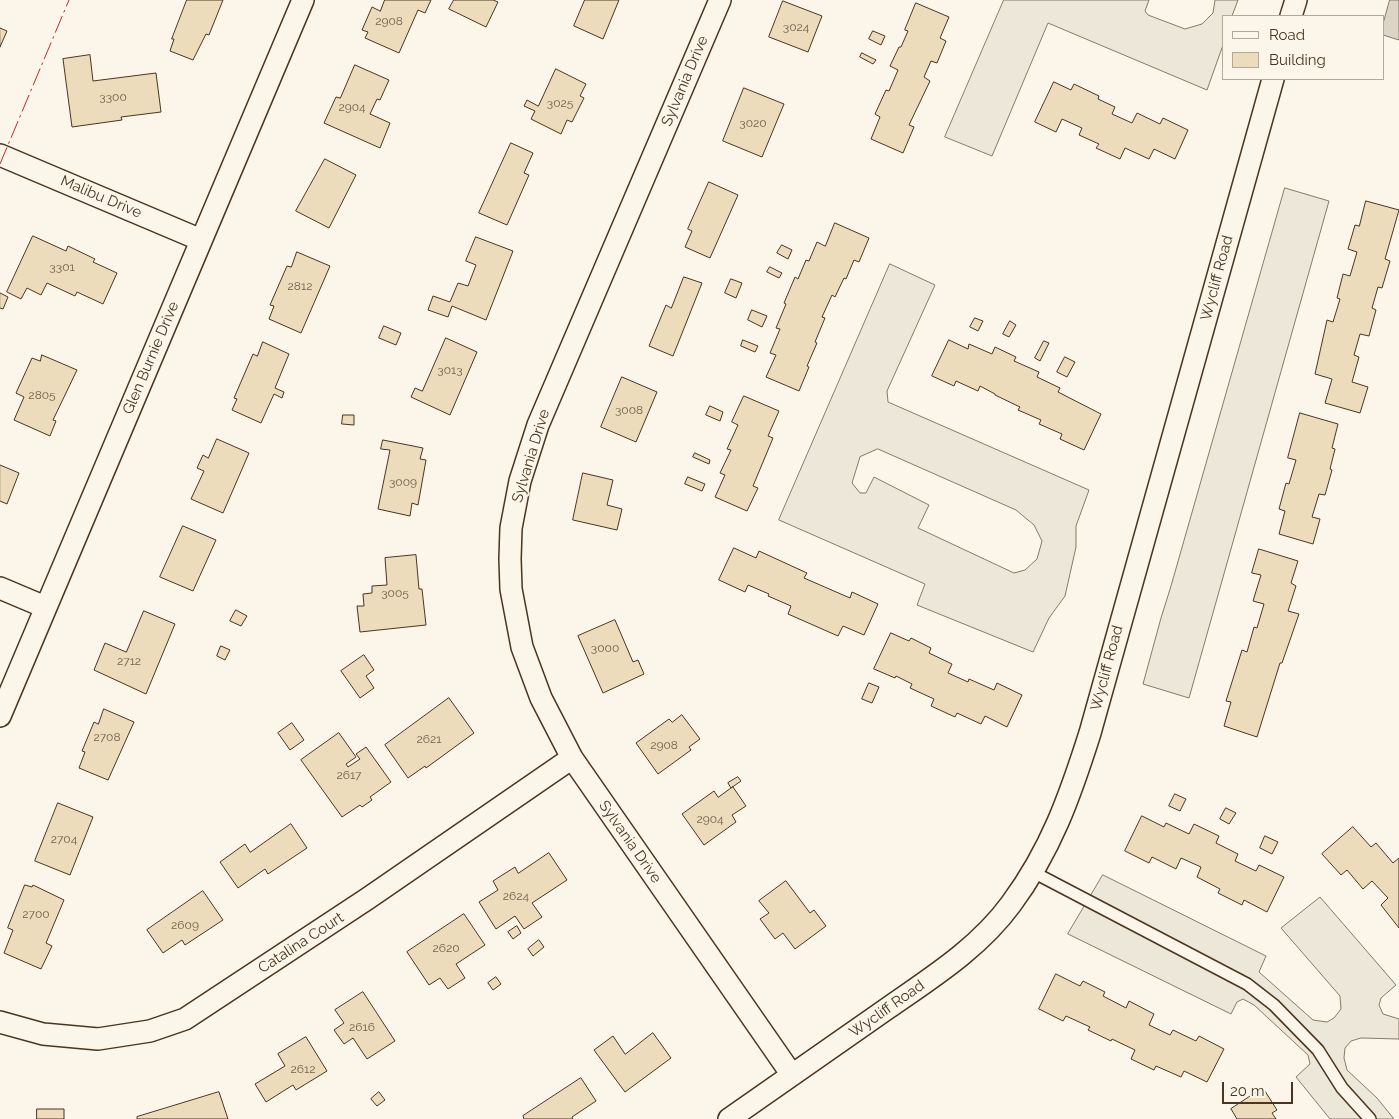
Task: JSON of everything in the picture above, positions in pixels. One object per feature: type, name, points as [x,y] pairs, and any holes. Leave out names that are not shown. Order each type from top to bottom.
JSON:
[{"type":"street","name":"Glen Burnie Drive","points":[[0,716],[303,0]]},
{"type":"street","name":"Sylvania Drive","points":[[720,0],[538,425],[518,490],[511,528],[511,589],[522,647],[541,698],[572,758],[792,1075]]},
{"type":"street","points":[[1291,15],[1296,0]]},
{"type":"street","name":"Wycliff Road","points":[[729,1119],[945,968],[989,931],[1011,905],[1033,872],[1055,831],[1090,733],[1273,80]]},
{"type":"street","name":"Malibu Drive","points":[[0,155],[201,240]]},
{"type":"street","points":[[0,588],[45,606]]},
{"type":"street","name":"Catalina Court","points":[[0,1022],[43,1034],[98,1039],[150,1031],[184,1019],[367,899],[572,758]]},
{"type":"lane","points":[[1033,872],[1248,984],[1274,1005],[1318,1050],[1342,1088],[1370,1119]]},
{"type":"shaded area","points":[[1004,0],[1149,0],[1145,11],[1148,15],[1185,29],[1202,24],[1213,13],[1215,0],[1238,0],[1232,15],[1222,15],[1222,48],[1207,90],[1048,23],[992,156],[945,137]]},
{"type":"shaded area","points":[[1390,0],[1399,0],[1399,40],[1384,35],[1384,21]]},
{"type":"shaded area","points":[[1285,188],[1329,201],[1189,698],[1143,684]]},
{"type":"shaded area","points":[[890,264],[935,285],[887,391],[888,402],[1089,490],[1076,526],[1076,547],[1065,596],[1049,618],[1033,652],[917,605],[925,584],[779,520]],"holes":[[[878,449],[1016,510],[1034,525],[1042,541],[1037,559],[1025,570],[1014,573],[918,528],[929,505],[874,477],[866,493],[860,493],[852,483],[860,457]]]},
{"type":"shaded area","points":[[1103,875],[1266,956],[1259,972],[1313,1020],[1327,1022],[1334,1018],[1341,1009],[1340,996],[1281,928],[1320,897],[1396,985],[1381,998],[1379,1005],[1383,1014],[1399,1019],[1399,1039],[1361,1038],[1351,1041],[1345,1048],[1344,1058],[1347,1070],[1377,1098],[1394,1119],[1330,1119],[1296,1077],[1310,1064],[1308,1055],[1254,1005],[1243,999],[1237,1002],[1231,1014],[1068,934]]},
{"type":"building","points":[[187,0],[223,0],[209,35],[206,34],[193,60],[170,51],[174,39],[172,39]]},
{"type":"building","points":[[385,0],[431,0],[425,13],[418,10],[399,53],[365,38],[368,32],[362,30],[372,7],[380,11]]},
{"type":"building","points":[[454,0],[493,0],[498,2],[486,27],[449,9]]},
{"type":"building","points":[[585,0],[619,0],[603,39],[574,26]]},
{"type":"building","points":[[783,1],[822,16],[808,52],[769,37]]},
{"type":"building","points":[[916,3],[949,17],[940,38],[946,41],[937,63],[931,61],[924,77],[930,81],[909,125],[914,127],[903,153],[871,139],[880,117],[875,114],[886,90],[889,91],[898,70],[890,66],[908,31],[905,30]]},
{"type":"building","points":[[0,28],[7,31],[0,47]]},
{"type":"building","points":[[873,31],[885,36],[881,45],[869,39]]},
{"type":"building","points":[[862,53],[876,60],[873,64],[860,57]]},
{"type":"building","points":[[90,55],[93,81],[156,73],[161,112],[121,117],[122,120],[72,127],[63,59]]},
{"type":"building","points":[[355,65],[389,80],[380,100],[377,99],[370,114],[390,123],[380,148],[324,123],[336,97],[340,98]]},
{"type":"building","points":[[556,69],[586,84],[580,96],[584,98],[572,122],[567,120],[561,134],[531,119],[535,111],[524,106],[527,100],[538,106]]},
{"type":"building","points":[[1054,82],[1071,90],[1074,84],[1099,96],[1098,99],[1115,107],[1112,114],[1132,123],[1137,113],[1160,124],[1163,118],[1188,130],[1175,159],[1154,149],[1149,159],[1125,148],[1120,159],[1096,148],[1099,144],[1079,135],[1082,128],[1062,119],[1056,132],[1035,122]]},
{"type":"building","points":[[744,88],[784,104],[762,157],[723,141]]},
{"type":"building","points":[[511,143],[533,153],[524,173],[529,175],[507,225],[479,213]]},
{"type":"building","points":[[325,159],[356,175],[329,228],[296,211]]},
{"type":"building","points":[[709,182],[738,195],[710,258],[685,247],[692,231],[688,229]]},
{"type":"building","points":[[1366,201],[1399,210],[1385,259],[1390,261],[1382,288],[1378,287],[1372,308],[1376,310],[1369,336],[1360,334],[1354,355],[1359,357],[1352,382],[1368,387],[1360,413],[1325,403],[1332,379],[1315,374],[1327,320],[1333,322],[1340,299],[1337,298],[1343,274],[1350,276],[1357,252],[1348,249],[1355,225],[1359,226]]},
{"type":"building","points":[[835,223],[869,238],[859,262],[854,260],[846,279],[844,278],[835,297],[832,295],[822,317],[825,318],[799,391],[766,377],[776,355],[770,353],[780,329],[776,328],[786,304],[784,303],[795,277],[798,279],[806,260],[809,261],[817,242],[825,246]]},
{"type":"building","points":[[33,236],[66,251],[68,246],[95,259],[93,262],[117,273],[103,304],[77,292],[75,296],[47,283],[41,295],[27,288],[21,299],[7,292]]},
{"type":"building","points":[[476,237],[513,251],[486,320],[452,306],[448,317],[428,310],[433,296],[450,302],[458,283],[468,286],[476,265],[466,261]]},
{"type":"building","points":[[782,245],[792,250],[788,259],[777,253]]},
{"type":"building","points":[[297,252],[330,266],[301,333],[269,319],[274,306],[270,305],[287,266],[291,267]]},
{"type":"building","points":[[770,267],[782,273],[779,278],[767,272]]},
{"type":"building","points":[[684,277],[702,283],[673,356],[649,346],[666,305],[671,308]]},
{"type":"building","points":[[731,279],[742,283],[736,298],[725,293]]},
{"type":"building","points":[[0,293],[8,297],[3,309],[0,308]]},
{"type":"building","points":[[752,310],[767,316],[762,327],[748,320]]},
{"type":"building","points":[[975,318],[983,321],[978,331],[970,327]]},
{"type":"building","points":[[1010,321],[1016,325],[1009,337],[1003,334]]},
{"type":"building","points":[[384,326],[401,333],[396,345],[379,338]]},
{"type":"building","points":[[446,338],[477,352],[450,415],[411,397],[415,388],[422,391]]},
{"type":"building","points":[[743,340],[758,346],[755,352],[741,346]]},
{"type":"building","points":[[949,340],[968,349],[969,344],[992,354],[995,347],[1016,357],[1014,361],[1039,372],[1037,377],[1060,388],[1058,392],[1101,414],[1084,450],[1060,439],[1062,434],[1039,424],[1041,420],[1018,410],[1020,407],[980,386],[978,391],[956,381],[954,386],[932,376]]},
{"type":"building","points":[[1044,341],[1049,343],[1040,361],[1035,358]]},
{"type":"building","points":[[263,342],[289,354],[275,388],[284,392],[282,398],[274,394],[261,423],[232,410],[237,399],[234,398],[253,354],[257,356]]},
{"type":"building","points":[[42,355],[77,370],[53,420],[56,421],[50,436],[14,420],[24,397],[16,393],[32,358],[40,361]]},
{"type":"building","points":[[1065,357],[1075,362],[1067,377],[1057,372]]},
{"type":"building","points":[[622,377],[657,392],[636,442],[601,427]]},
{"type":"building","points":[[744,396],[779,411],[768,436],[773,438],[753,486],[758,488],[747,511],[715,497],[725,475],[720,473],[731,450],[727,449],[738,425],[732,422]]},
{"type":"building","points":[[710,406],[723,412],[720,421],[706,415]]},
{"type":"building","points":[[1300,413],[1338,424],[1332,448],[1335,449],[1330,469],[1332,470],[1325,495],[1319,494],[1312,517],[1320,519],[1313,544],[1279,534],[1285,511],[1279,509],[1286,483],[1289,484],[1296,460],[1288,458]]},
{"type":"building","points":[[343,415],[354,415],[354,425],[342,424]]},
{"type":"building","points":[[217,439],[249,453],[223,513],[191,499],[204,471],[197,468],[203,455],[208,458]]},
{"type":"building","points":[[383,440],[423,448],[420,459],[426,460],[418,505],[412,503],[410,516],[378,509],[390,450],[381,449]]},
{"type":"building","points":[[695,453],[710,460],[709,464],[693,457]]},
{"type":"building","points":[[0,465],[19,473],[7,504],[0,501]]},
{"type":"building","points":[[583,473],[613,480],[607,505],[622,509],[617,530],[573,520]]},
{"type":"building","points":[[688,477],[705,484],[702,491],[685,484]]},
{"type":"building","points":[[183,526],[216,540],[193,591],[160,577]]},
{"type":"building","points":[[734,548],[756,558],[759,551],[807,573],[804,578],[850,598],[852,592],[878,604],[864,635],[843,626],[838,636],[788,614],[791,606],[768,596],[769,594],[748,585],[745,592],[719,580]]},
{"type":"building","points":[[1259,549],[1298,561],[1291,583],[1296,586],[1288,611],[1299,614],[1282,663],[1280,663],[1257,737],[1224,726],[1231,702],[1226,701],[1242,650],[1247,652],[1254,627],[1257,628],[1264,604],[1253,601],[1261,575],[1252,573]]},
{"type":"building","points":[[416,555],[419,589],[422,589],[426,625],[360,632],[357,606],[364,606],[363,594],[372,593],[372,586],[387,585],[385,558]]},
{"type":"building","points":[[236,610],[247,616],[241,626],[230,621]]},
{"type":"building","points":[[144,611],[175,624],[146,694],[94,670],[105,643],[126,652]]},
{"type":"building","points":[[615,620],[633,662],[638,660],[644,674],[603,693],[578,636]]},
{"type":"building","points":[[891,633],[909,641],[911,638],[931,648],[929,653],[952,664],[948,673],[968,682],[969,679],[994,690],[997,683],[1022,695],[1007,727],[985,716],[981,724],[957,713],[955,717],[931,706],[934,699],[910,688],[912,684],[896,676],[895,678],[874,669]]},
{"type":"building","points":[[221,646],[230,650],[225,660],[217,656]]},
{"type":"building","points":[[364,655],[374,670],[366,676],[374,688],[360,698],[341,671]]},
{"type":"building","points":[[869,683],[879,687],[872,703],[862,699]]},
{"type":"building","points":[[449,698],[474,733],[426,768],[425,766],[408,778],[385,745]]},
{"type":"building","points":[[104,709],[134,722],[108,780],[79,768],[85,752],[82,751],[94,722],[98,724]]},
{"type":"building","points":[[682,715],[700,739],[689,747],[691,750],[658,774],[636,743],[669,719],[672,722]]},
{"type":"building","points":[[292,723],[304,740],[290,750],[278,733]]},
{"type":"building","points":[[339,733],[356,757],[346,764],[348,767],[360,759],[356,754],[366,747],[391,782],[370,797],[372,800],[362,807],[360,805],[342,817],[301,760]]},
{"type":"building","points":[[738,777],[741,781],[731,788],[728,783]]},
{"type":"building","points":[[733,787],[746,806],[732,815],[736,822],[704,845],[682,814],[714,791],[718,797]]},
{"type":"building","points":[[1175,794],[1186,799],[1180,811],[1169,806]]},
{"type":"building","points":[[58,803],[93,817],[70,875],[35,861]]},
{"type":"building","points":[[1226,808],[1236,813],[1229,824],[1220,819]]},
{"type":"building","points":[[1142,816],[1164,827],[1166,823],[1189,834],[1194,824],[1219,836],[1216,843],[1238,854],[1235,861],[1256,871],[1259,865],[1284,877],[1267,912],[1244,900],[1242,905],[1218,893],[1220,889],[1197,877],[1201,867],[1181,858],[1176,869],[1152,857],[1149,863],[1125,851]]},
{"type":"building","points":[[291,824],[307,848],[268,874],[265,869],[238,888],[220,862],[245,844],[250,852]]},
{"type":"building","points":[[1353,827],[1371,847],[1376,843],[1393,863],[1399,858],[1399,928],[1381,905],[1388,898],[1372,881],[1363,889],[1347,870],[1341,875],[1322,854]]},
{"type":"building","points":[[1265,836],[1278,842],[1272,854],[1260,848]]},
{"type":"building","points":[[549,853],[567,880],[532,903],[542,917],[524,929],[515,916],[496,929],[479,902],[498,890],[493,881],[515,867],[518,873]]},
{"type":"building","points":[[786,881],[810,913],[814,910],[826,926],[795,949],[783,933],[775,939],[760,919],[769,913],[759,901]]},
{"type":"building","points":[[25,885],[32,887],[33,885],[64,900],[46,943],[52,946],[41,969],[4,953],[13,930],[8,928]]},
{"type":"building","points":[[203,891],[223,920],[185,945],[182,940],[163,953],[147,930]]},
{"type":"building","points":[[464,914],[485,945],[456,964],[465,978],[448,989],[440,978],[429,985],[407,952]]},
{"type":"building","points":[[517,926],[521,933],[513,939],[508,932]]},
{"type":"building","points":[[539,940],[544,947],[533,956],[528,949]]},
{"type":"building","points":[[1056,974],[1080,986],[1083,981],[1105,992],[1103,996],[1126,1008],[1129,1001],[1154,1014],[1149,1025],[1170,1035],[1173,1030],[1196,1041],[1199,1036],[1224,1049],[1207,1082],[1184,1071],[1181,1077],[1156,1066],[1154,1070],[1131,1059],[1135,1050],[1088,1030],[1090,1027],[1066,1016],[1063,1021],[1039,1009]]},
{"type":"building","points":[[496,977],[501,984],[493,990],[488,983]]},
{"type":"building","points":[[363,992],[395,1041],[367,1059],[353,1038],[344,1044],[334,1030],[344,1023],[335,1010]]},
{"type":"building","points":[[653,1033],[671,1058],[625,1092],[594,1050],[613,1036],[625,1054]]},
{"type":"building","points":[[306,1037],[327,1071],[296,1090],[293,1085],[266,1102],[255,1084],[285,1066],[278,1054]]},
{"type":"building","points":[[581,1078],[596,1101],[572,1117],[573,1119],[524,1119],[523,1116]]},
{"type":"building","points":[[1263,1088],[1277,1110],[1272,1113],[1276,1119],[1237,1119],[1231,1109]]},
{"type":"building","points":[[219,1092],[228,1119],[137,1119],[137,1117]]},
{"type":"building","points":[[379,1092],[385,1100],[377,1106],[371,1099]]},
{"type":"building","points":[[37,1109],[64,1109],[64,1119],[37,1119]]},
{"type":"power","points":[[0,164],[69,0]]}]
